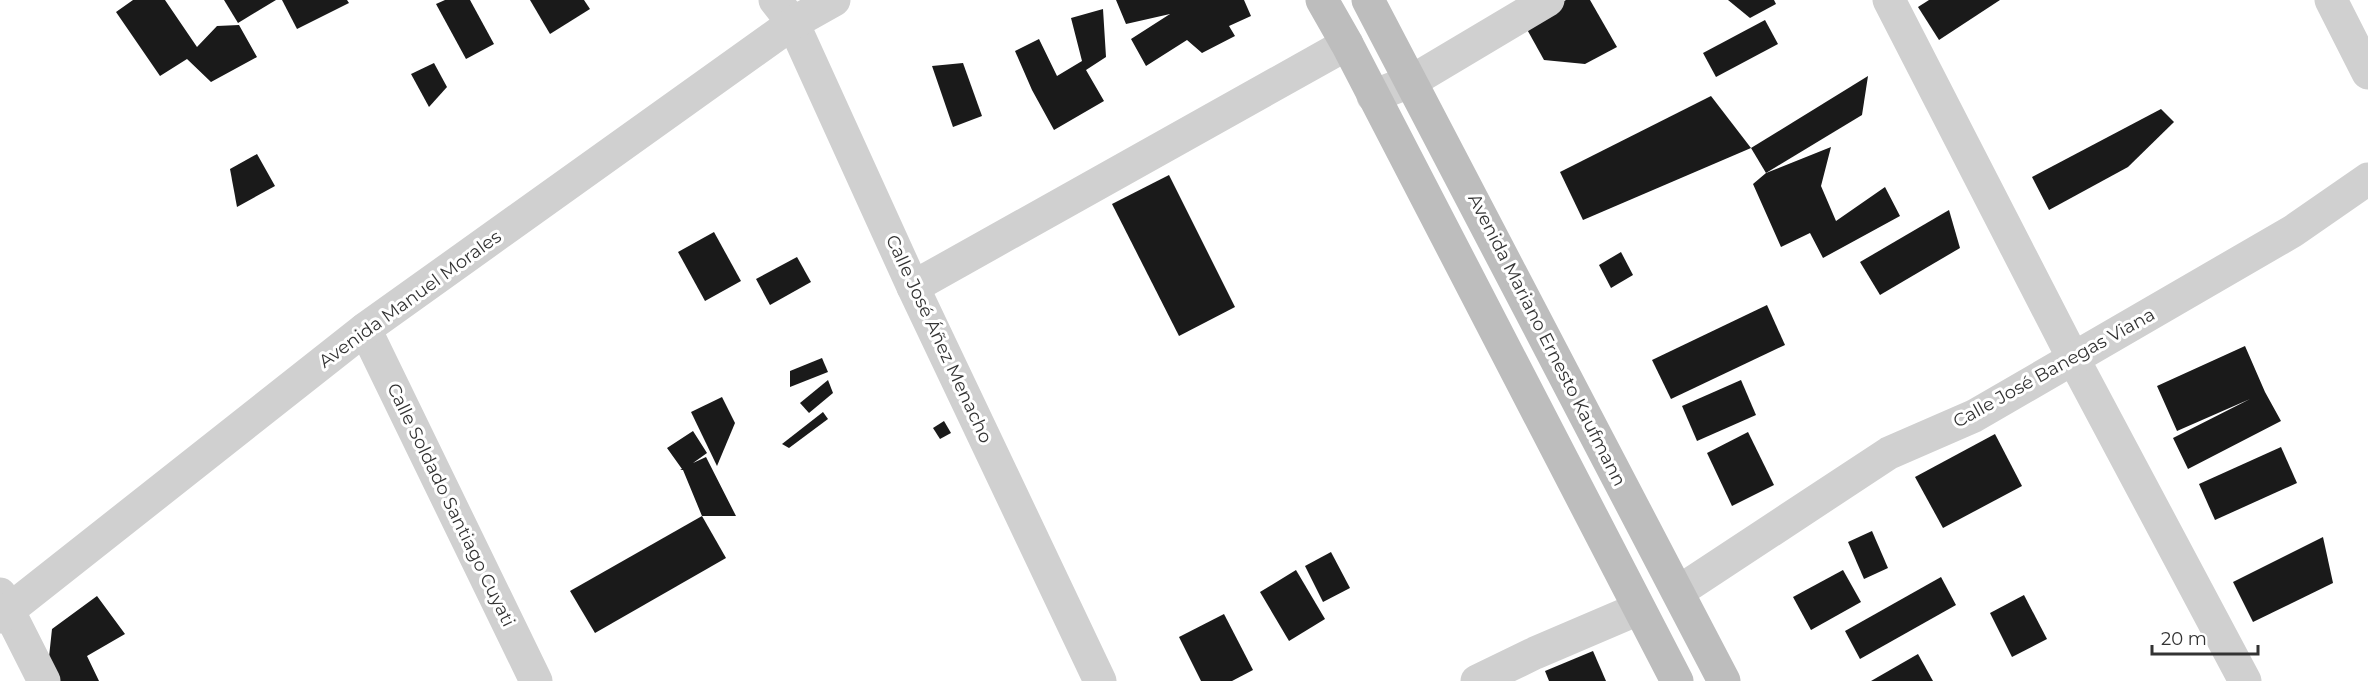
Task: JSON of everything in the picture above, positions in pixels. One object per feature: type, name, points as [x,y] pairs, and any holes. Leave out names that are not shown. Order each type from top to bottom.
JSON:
[{"type":"main road","points":[[1322,0],[1347,44],[1677,681]]},
{"type":"main road","name":"Avenida Mariano Ernesto Kaufmann","points":[[1368,0],[1724,681]]},
{"type":"street","name":"Avenida Manuel Morales","points":[[3,607],[784,12],[834,0]]},
{"type":"street","points":[[1373,96],[1412,81],[1548,0]]},
{"type":"street","points":[[1889,0],[2073,358],[2245,681]]},
{"type":"street","points":[[2331,0],[2368,73]]},
{"type":"street","name":"Calle José Áñez Menacho","points":[[784,12],[1100,681]]},
{"type":"street","points":[[913,287],[1347,44]]},
{"type":"street","name":"Calle José Banegas Viana","points":[[1678,592],[1890,453],[1974,416],[2293,231],[2368,179]]},
{"type":"street","name":"Calle Soldado Santiago Cuyati","points":[[365,329],[536,681]]},
{"type":"street","points":[[3,607],[44,681]]},
{"type":"street","points":[[1477,681],[1534,653],[1638,609]]},
{"type":"building","points":[[133,0],[165,0],[197,47],[217,26],[239,25],[257,57],[211,82],[187,59],[160,76],[116,12]]},
{"type":"building","points":[[224,0],[276,0],[238,23]]},
{"type":"building","points":[[282,0],[347,0],[349,3],[297,29]]},
{"type":"building","points":[[445,0],[470,0],[494,44],[466,59],[436,4]]},
{"type":"building","points":[[530,0],[584,0],[590,9],[550,34]]},
{"type":"building","points":[[1116,0],[1244,0],[1251,16],[1229,26],[1235,36],[1202,53],[1187,40],[1146,66],[1131,39],[1170,14],[1126,24]]},
{"type":"building","points":[[1566,0],[1590,0],[1617,47],[1585,64],[1544,60],[1524,24]]},
{"type":"building","points":[[1728,0],[1774,0],[1776,4],[1750,18]]},
{"type":"building","points":[[1929,0],[2000,0],[1939,40],[1918,7]]},
{"type":"building","points":[[1103,9],[1106,57],[1086,70],[1104,101],[1054,130],[1032,90],[1015,51],[1039,39],[1057,76],[1082,61],[1071,18]]},
{"type":"building","points":[[1765,20],[1778,44],[1716,77],[1703,53]]},
{"type":"building","points":[[434,63],[447,87],[429,107],[411,74]]},
{"type":"building","points":[[963,63],[982,116],[953,127],[932,66]]},
{"type":"building","points":[[1868,76],[1862,115],[1766,173],[1751,148]]},
{"type":"building","points":[[1711,96],[1751,148],[1583,220],[1560,172]]},
{"type":"building","points":[[2161,109],[2174,122],[2128,167],[2049,210],[2032,177]]},
{"type":"building","points":[[1831,147],[1821,186],[1836,221],[1885,187],[1900,216],[1823,258],[1810,233],[1781,247],[1753,184],[1766,173]]},
{"type":"building","points":[[257,154],[275,186],[237,207],[230,169]]},
{"type":"building","points":[[1169,175],[1235,307],[1179,336],[1112,204]]},
{"type":"building","points":[[1949,210],[1960,248],[1880,295],[1860,262]]},
{"type":"building","points":[[714,232],[741,281],[705,301],[678,252]]},
{"type":"building","points":[[1621,252],[1633,275],[1611,288],[1599,265]]},
{"type":"building","points":[[797,257],[811,282],[770,305],[756,279]]},
{"type":"building","points":[[1767,305],[1785,345],[1671,399],[1652,360]]},
{"type":"building","points":[[2245,346],[2265,392],[2281,421],[2188,469],[2173,438],[2250,399],[2177,431],[2157,386]]},
{"type":"building","points":[[822,358],[828,372],[790,387],[790,371]]},
{"type":"building","points":[[828,380],[833,393],[809,413],[800,403]]},
{"type":"building","points":[[1741,380],[1756,415],[1697,441],[1682,406]]},
{"type":"building","points":[[722,397],[735,423],[717,466],[691,412]]},
{"type":"building","points":[[823,412],[828,419],[789,448],[782,444]]},
{"type":"building","points":[[944,421],[951,433],[940,439],[933,428]]},
{"type":"building","points":[[693,431],[707,453],[693,463],[706,457],[736,516],[702,516],[683,470],[680,470],[682,469],[667,448]]},
{"type":"building","points":[[1748,432],[1774,485],[1732,506],[1707,453]]},
{"type":"building","points":[[1995,434],[2022,486],[1943,528],[1915,477]]},
{"type":"building","points":[[2281,447],[2297,483],[2215,520],[2199,484]]},
{"type":"building","points":[[702,516],[726,558],[595,633],[570,591]]},
{"type":"building","points":[[1872,531],[1888,568],[1864,579],[1848,542]]},
{"type":"building","points":[[2323,537],[2333,583],[2253,622],[2233,582]]},
{"type":"building","points":[[1331,552],[1350,588],[1323,602],[1305,566]]},
{"type":"building","points":[[1296,570],[1325,619],[1289,641],[1260,592]]},
{"type":"building","points":[[1843,570],[1861,602],[1811,630],[1793,597]]},
{"type":"building","points":[[1941,577],[1956,605],[1860,659],[1845,631]]},
{"type":"building","points":[[2024,595],[2047,639],[2012,657],[1990,613]]},
{"type":"building","points":[[97,596],[125,634],[87,656],[99,681],[59,681],[49,657],[52,629]]},
{"type":"building","points":[[1224,614],[1253,670],[1232,681],[1201,681],[1179,637]]},
{"type":"building","points":[[1593,651],[1606,681],[1549,681],[1545,671]]},
{"type":"building","points":[[1918,654],[1933,681],[1871,681]]}]
